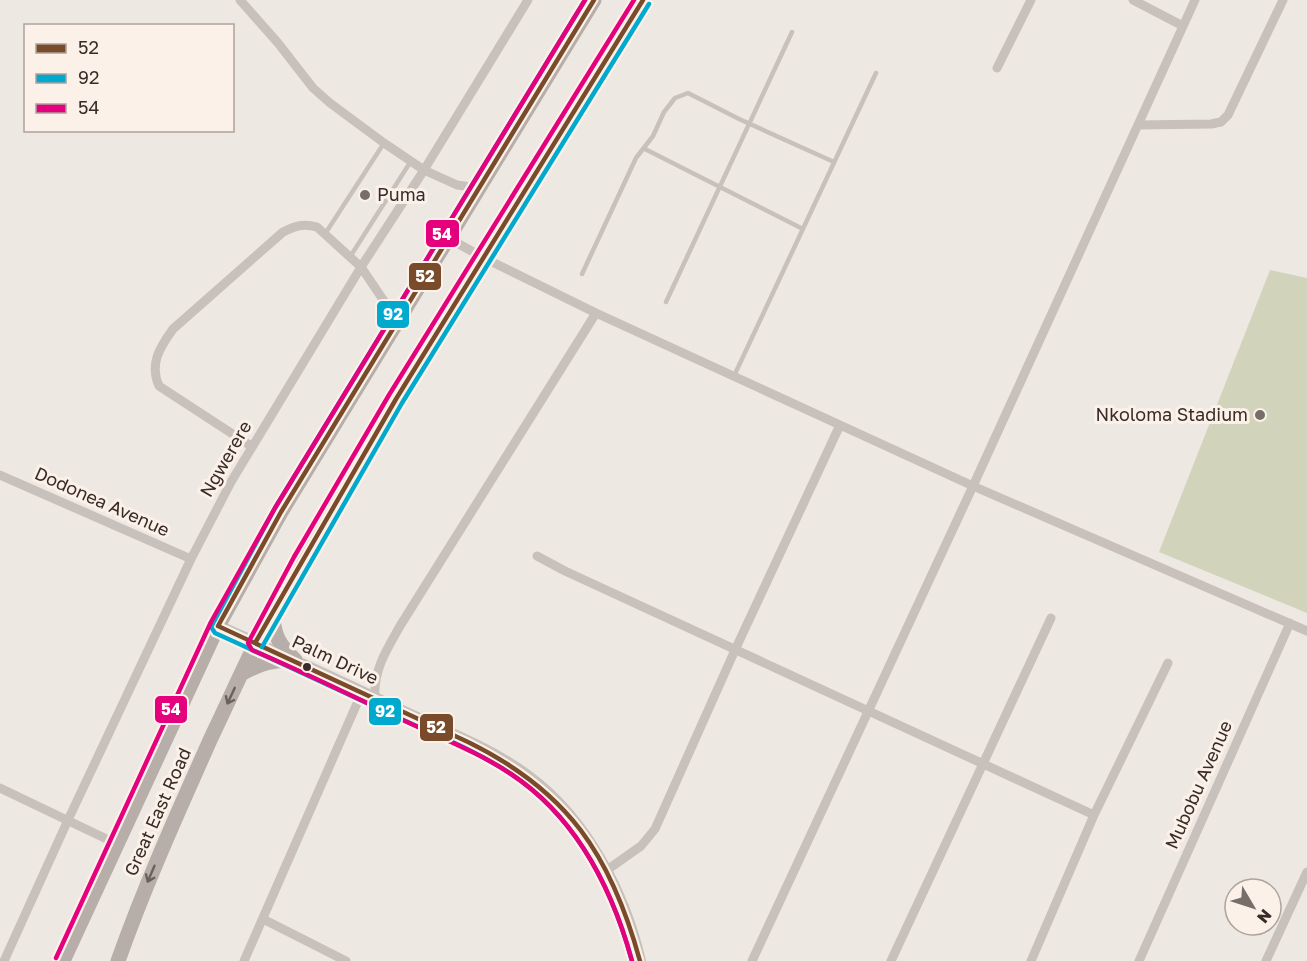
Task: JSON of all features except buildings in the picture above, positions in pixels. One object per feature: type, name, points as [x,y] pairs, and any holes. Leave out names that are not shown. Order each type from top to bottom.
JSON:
[{"type":"main road","name":"Great East Road","points":[[63,961],[218,626],[281,512],[594,0]]},
{"type":"main road","name":"Great East Road","points":[[118,961],[178,810],[272,611],[383,421],[643,0]]},
{"type":"main road","points":[[272,611],[274,630],[282,647],[295,660]]},
{"type":"main road","points":[[241,674],[276,659],[295,660]]},
{"type":"street","points":[[240,0],[313,88],[384,143],[424,170],[457,185],[478,188]]},
{"type":"street","name":"Ngwerere","points":[[4,961],[191,559],[251,446],[528,0]]},
{"type":"street","points":[[997,68],[1031,0]]},
{"type":"street","points":[[1133,0],[1183,26]]},
{"type":"street","points":[[752,961],[973,486],[1195,0]]},
{"type":"street","points":[[1138,125],[1221,122],[1228,115],[1283,0]]},
{"type":"street","points":[[251,446],[159,386],[154,375],[155,361],[162,344],[173,329],[283,232],[296,225],[308,224],[317,227],[361,267],[396,323]]},
{"type":"street","points":[[448,238],[596,313],[973,486],[1307,631]]},
{"type":"street","points":[[375,698],[374,686],[377,671],[400,626],[596,313]]},
{"type":"street","points":[[607,870],[641,846],[655,829],[840,425]]},
{"type":"street","name":"Dodonea Avenue","points":[[0,475],[191,559]]},
{"type":"street","points":[[537,556],[1094,815]]},
{"type":"street","points":[[891,961],[1051,618]]},
{"type":"street","name":"Mubobu Avenue","points":[[1139,961],[1290,623]]},
{"type":"street","name":"Palm Drive","points":[[218,626],[499,757],[531,778],[572,818],[607,870],[630,925],[640,961]]},
{"type":"street","points":[[1031,961],[1094,815],[1168,663]]},
{"type":"street","points":[[244,961],[362,692]]},
{"type":"street","points":[[0,788],[117,844]]},
{"type":"street","points":[[1266,961],[1307,872]]},
{"type":"street","points":[[263,919],[346,961]]},
{"type":"lane","points":[[666,302],[792,32]]},
{"type":"lane","points":[[734,376],[876,73]]},
{"type":"lane","points":[[582,274],[636,158],[645,148],[664,112],[675,98],[682,94],[688,93],[834,162]]},
{"type":"lane","points":[[325,234],[384,143]]},
{"type":"lane","points":[[645,148],[802,229]]},
{"type":"lane","points":[[350,257],[411,161]]},
{"type":"green space","name":"Nkoloma Stadium","points":[[1270,270],[1307,278],[1307,613],[1159,552]]},
{"type":"transit line","name":"92","points":[[585,0],[275,508],[211,627],[215,633],[471,751],[511,774],[534,791],[555,811],[588,856],[614,907],[632,961]]},
{"type":"transit line","name":"54","points":[[56,958],[211,622],[275,508],[585,0]]},
{"type":"transit line","name":"52","points":[[594,0],[281,512],[218,626],[468,742],[503,761],[533,782],[559,805],[581,830],[599,858],[615,889],[640,961]]},
{"type":"transit line","name":"54","points":[[632,961],[614,907],[588,856],[555,811],[534,791],[486,759],[252,650],[248,643],[294,557],[389,395],[634,0]]},
{"type":"transit line","name":"52","points":[[255,643],[396,399],[643,0]]},
{"type":"transit line","name":"92","points":[[262,647],[402,403],[649,4]]},
{"type":"place","name":"Puma","points":[[365,195]]},
{"type":"place","name":"Nkoloma Stadium","points":[[1260,415]]}]
